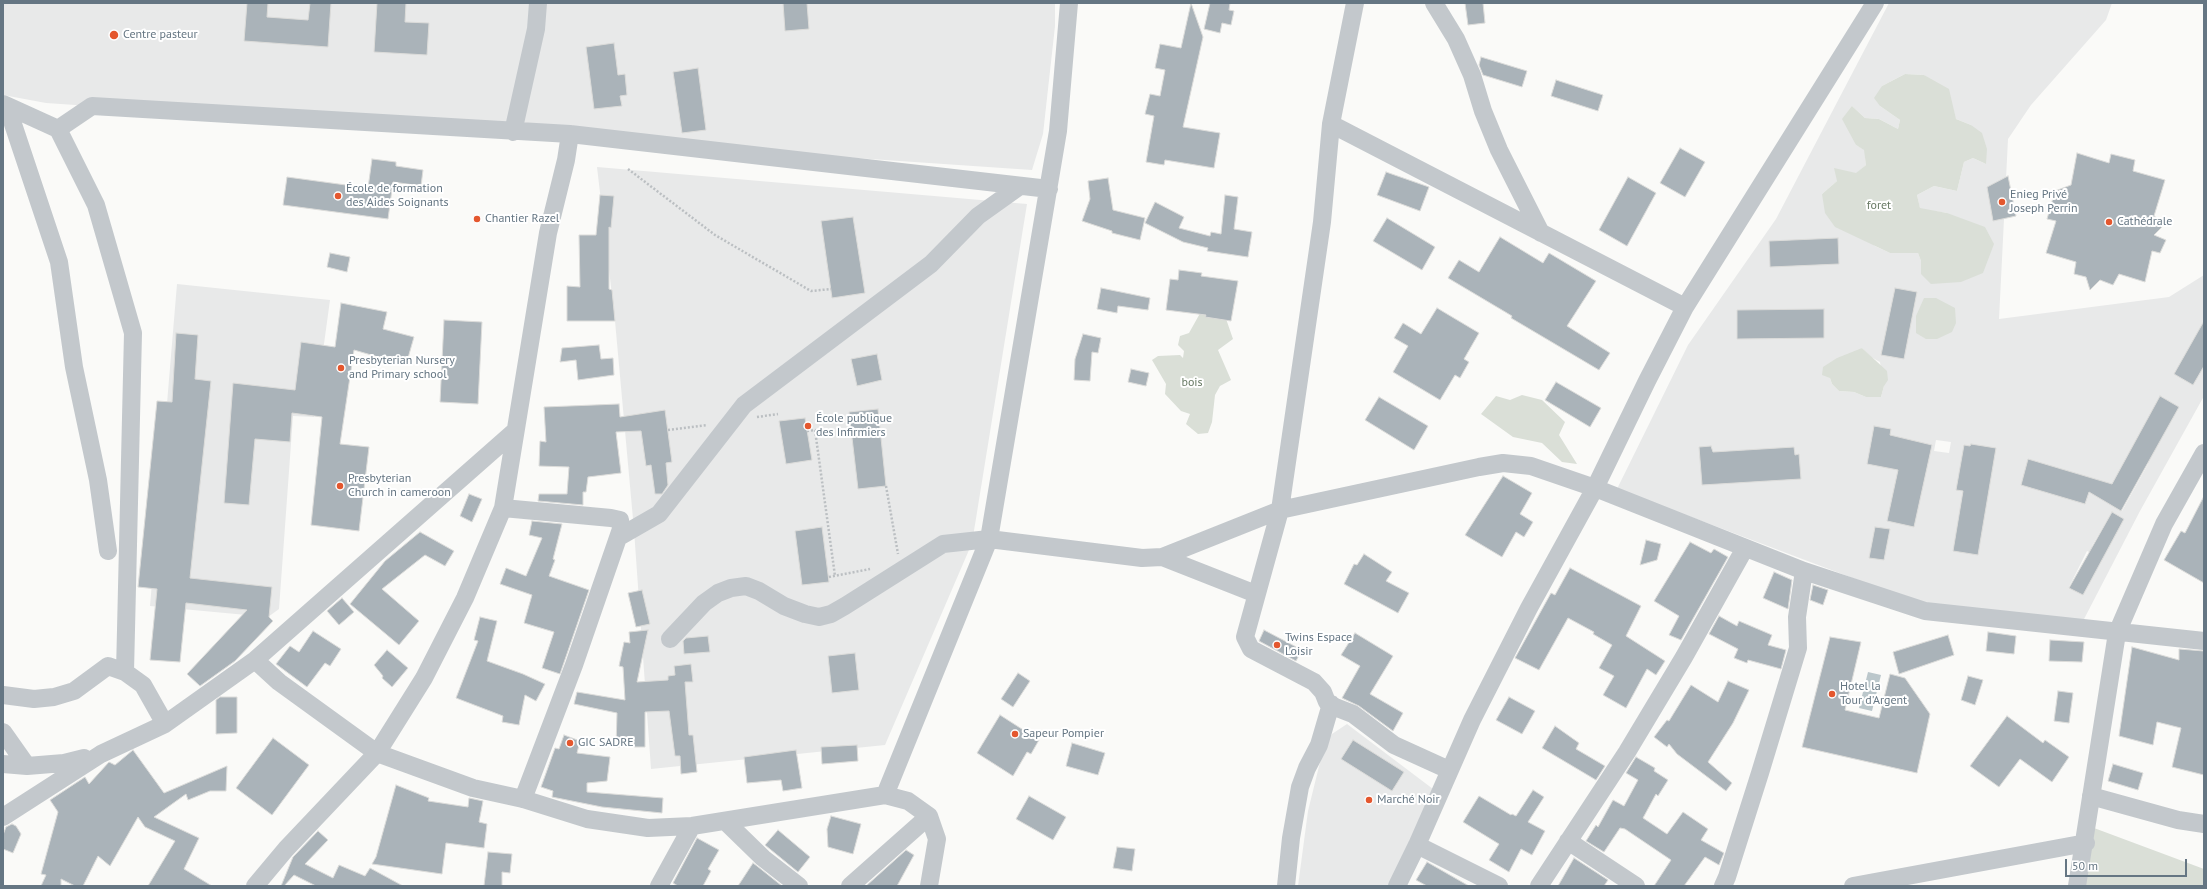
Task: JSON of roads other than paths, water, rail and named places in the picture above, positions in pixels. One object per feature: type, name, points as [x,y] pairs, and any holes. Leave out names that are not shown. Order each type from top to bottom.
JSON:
[{"type":"street","points":[[513,132],[536,29],[538,3]]},
{"type":"street","points":[[885,795],[989,539],[1058,131],[1069,3]]},
{"type":"street","points":[[1355,3],[1331,124],[1322,222],[1280,510],[1245,637],[1251,649],[1314,682],[1323,692],[1327,702],[1353,714],[1394,745],[1449,770]]},
{"type":"street","points":[[1434,3],[1463,53],[1472,75],[1483,111],[1499,150],[1541,233]]},
{"type":"street","points":[[1397,886],[1417,846],[1472,720],[1522,622],[1596,488],[1647,381],[1685,308],[1875,3]]},
{"type":"street","points":[[5,105],[58,129],[96,205],[133,333],[125,672]]},
{"type":"street","points":[[5,105],[59,262],[74,367],[98,480],[108,551]]},
{"type":"street","points":[[58,129],[92,106],[513,132],[570,134],[1049,189]]},
{"type":"street","points":[[1331,124],[1685,308]]},
{"type":"street","points":[[255,886],[286,849],[377,753],[424,678],[466,598],[503,508],[548,233],[566,160],[570,134]]},
{"type":"street","points":[[619,537],[659,514],[744,405],[931,264],[978,216],[1020,186]]},
{"type":"street","points":[[3,817],[101,754],[165,724],[255,660],[515,431]]},
{"type":"street","points":[[2078,886],[2086,843],[2091,796],[2117,633],[2164,524],[2204,453]]},
{"type":"street","points":[[670,639],[704,603],[718,593],[731,588],[746,586],[759,591],[784,606],[805,614],[819,617],[831,614],[845,606],[943,544],[989,539],[1142,558],[1162,557],[1280,510],[1472,468],[1503,463],[1531,466],[1596,488],[1804,571],[1925,611],[2117,633],[2204,641]]},
{"type":"street","points":[[503,508],[620,520],[622,529],[576,658],[523,799]]},
{"type":"street","points":[[1539,886],[1643,725],[1684,657],[1745,548]]},
{"type":"street","points":[[1162,557],[1256,594]]},
{"type":"street","points":[[1723,886],[1756,788],[1798,648],[1797,617],[1804,571]]},
{"type":"street","points":[[255,660],[279,682],[377,753],[473,788],[523,799],[587,819],[648,828],[692,826],[885,795],[908,801],[929,816],[937,839],[929,886]]},
{"type":"street","points":[[3,695],[34,699],[54,697],[74,691],[108,666],[125,672],[143,685],[165,724]]},
{"type":"street","points":[[1286,886],[1291,838],[1300,787],[1307,768],[1319,745],[1331,704]]},
{"type":"street","points":[[3,732],[27,766]]},
{"type":"street","points":[[3,764],[27,766],[64,763],[101,754]]},
{"type":"street","points":[[2091,796],[2178,820],[2204,824]]},
{"type":"street","points":[[850,886],[929,816]]},
{"type":"street","points":[[726,821],[763,858],[799,886]]},
{"type":"street","points":[[659,886],[692,826]]},
{"type":"street","points":[[1568,841],[1636,886]]},
{"type":"street","points":[[1853,886],[2086,843]]},
{"type":"street","points":[[1417,846],[1499,886]]},
{"type":"place","name":"Centre pasteur","points":[[114,35]]},
{"type":"place","name":"École de formation des Aides Soignants","points":[[338,196]]},
{"type":"place","name":"Enieg Privé Joseph Perrin","points":[[2002,202]]},
{"type":"place","name":"Chantier Razel","points":[[477,219]]},
{"type":"place","name":"Cathédrale","points":[[2109,222]]},
{"type":"place","name":"Presbyterian Nursery and Primary school","points":[[341,368]]},
{"type":"place","name":"École publique des Infirmiers","points":[[808,426]]},
{"type":"place","name":"Presbyterian Church in cameroon","points":[[340,486]]},
{"type":"place","name":"Twins Espace Loisir","points":[[1277,645]]},
{"type":"place","name":"Hotel la Tour d'Argent","points":[[1832,694]]},
{"type":"place","name":"Sapeur Pompier","points":[[1015,734]]},
{"type":"place","name":"GIC SADRE","points":[[570,743]]},
{"type":"place","name":"Marché Noir","points":[[1369,800]]},
{"type":"park label","name":"foret","points":[[1879,206]]},
{"type":"park label","name":"bois","points":[[1192,383]]}]
